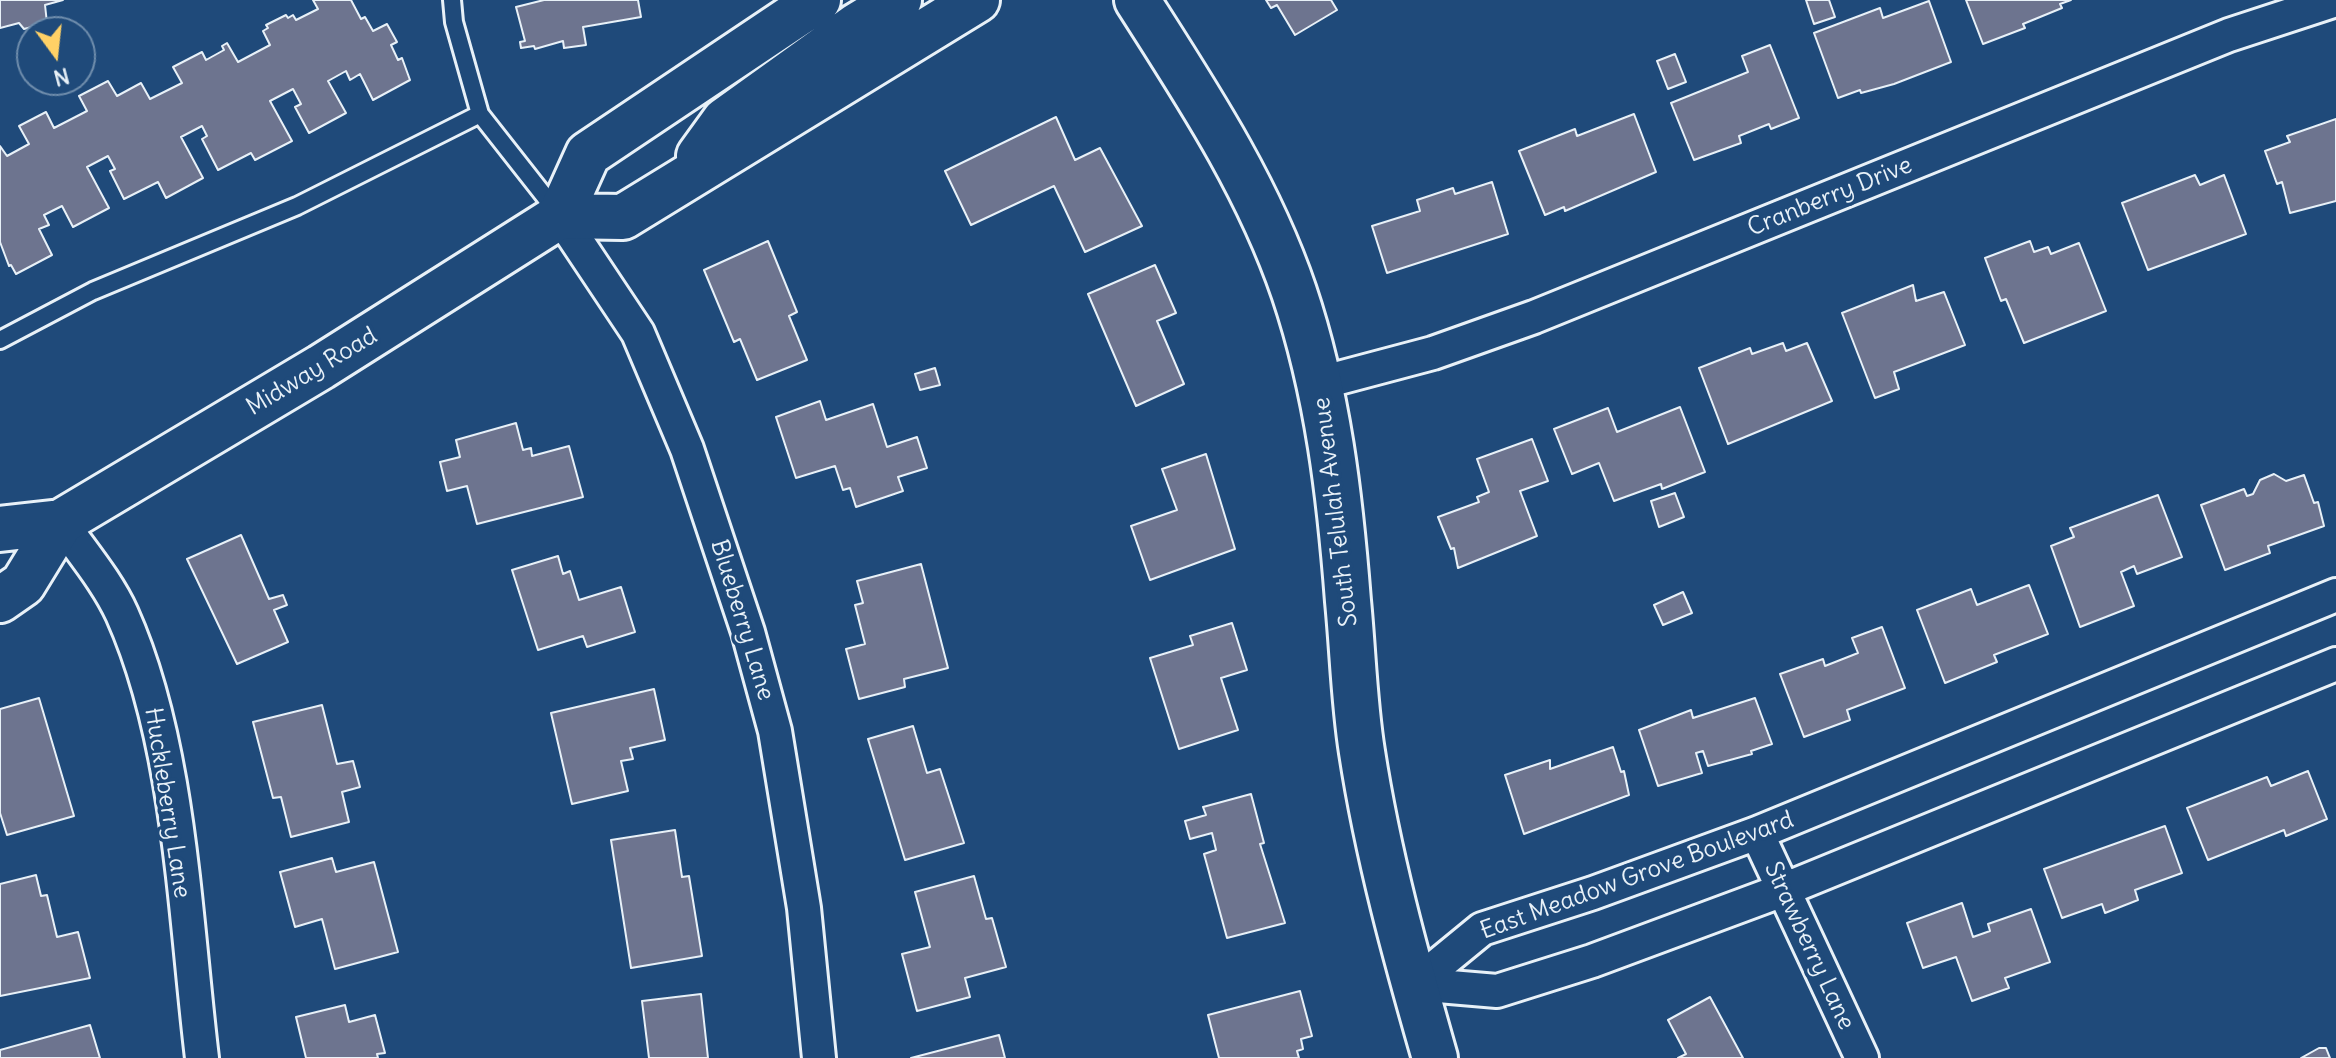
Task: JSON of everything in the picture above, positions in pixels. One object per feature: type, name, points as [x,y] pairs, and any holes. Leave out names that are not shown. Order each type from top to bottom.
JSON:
[{"type":"main road","points":[[818,0],[588,154],[560,216],[623,217],[977,0]]},
{"type":"main road","points":[[678,183],[725,120],[856,26],[899,0]]},
{"type":"main road","name":"South Telulah Avenue","points":[[1137,0],[1224,136],[1250,187],[1294,294],[1320,383],[1341,523],[1362,751],[1387,882],[1435,1058]]},
{"type":"main road","name":"Midway Road","points":[[0,529],[61,522],[321,367],[560,216]]},
{"type":"main road","name":"Midway Road","points":[[0,600],[23,584],[61,522]]},
{"type":"street","name":"Cranberry Drive","points":[[1320,383],[1433,353],[1534,317],[2229,35],[2336,0]]},
{"type":"street","name":"Blueberry Lane","points":[[560,216],[638,333],[687,449],[748,632],[775,731],[804,908],[819,1058]]},
{"type":"street","name":"Huckleberry Lane","points":[[61,522],[121,612],[157,721],[174,826],[202,1058]]},
{"type":"street","name":"East Meadow Grove Boulevard","points":[[1415,984],[1482,929],[1593,893],[1757,833],[2336,595]]},
{"type":"street","points":[[1415,984],[1497,991],[1592,961],[1783,890],[2336,664]]},
{"type":"street","name":"Strawberry Lane","points":[[1757,833],[1862,1058]]},
{"type":"lane","points":[[452,0],[454,22],[480,114],[560,216]]},
{"type":"lane","points":[[0,340],[93,291],[297,206],[480,114]]},
{"type":"building","points":[[0,0],[63,0],[45,5],[46,16],[16,16],[16,24],[0,28]]},
{"type":"building","points":[[313,0],[351,0],[361,19],[365,17],[373,31],[387,24],[397,42],[391,45],[398,60],[402,58],[410,80],[373,100],[360,74],[350,80],[346,71],[328,81],[346,113],[309,133],[295,107],[301,104],[293,89],[270,101],[292,141],[255,160],[251,153],[218,170],[202,139],[207,136],[202,126],[181,137],[203,178],[166,198],[158,182],[124,199],[110,171],[115,169],[108,156],[87,167],[109,208],[73,227],[62,206],[44,215],[49,225],[39,229],[52,255],[16,274],[9,266],[0,242],[0,146],[7,156],[29,144],[19,126],[46,112],[54,128],[87,111],[79,96],[96,96],[96,87],[108,81],[117,96],[141,83],[150,99],[182,83],[173,67],[202,52],[206,60],[224,50],[222,46],[227,43],[238,62],[270,45],[263,31],[268,28],[266,25],[286,15],[288,18],[293,15],[296,20],[318,9]]},
{"type":"building","points":[[544,0],[638,0],[641,17],[583,27],[586,45],[564,48],[563,41],[535,49],[534,46],[521,48],[520,42],[525,41],[516,7]]},
{"type":"building","points":[[1266,0],[1331,0],[1337,10],[1295,35],[1277,5],[1271,8]]},
{"type":"building","points":[[1806,0],[1829,0],[1835,17],[1814,24]]},
{"type":"building","points":[[1966,0],[2071,0],[2060,4],[2062,8],[2023,24],[2025,28],[1983,44]]},
{"type":"building","points":[[1929,1],[1951,62],[1894,84],[1861,93],[1860,90],[1838,98],[1814,33],[1880,8],[1883,18]]},
{"type":"building","points":[[1770,45],[1799,118],[1771,129],[1769,124],[1739,136],[1741,143],[1694,160],[1671,103],[1748,72],[1742,56]]},
{"type":"building","points":[[1675,54],[1686,82],[1668,89],[1657,61]]},
{"type":"building","points":[[1634,114],[1656,172],[1565,211],[1564,207],[1545,215],[1519,151],[1575,129],[1577,136]]},
{"type":"building","points":[[1056,117],[1075,160],[1100,148],[1142,226],[1085,252],[1054,186],[971,225],[945,171]]},
{"type":"building","points":[[2336,119],[2336,201],[2290,213],[2282,182],[2277,184],[2265,151],[2290,142],[2287,136]]},
{"type":"building","points":[[2195,175],[2200,185],[2224,175],[2246,234],[2148,270],[2122,203]]},
{"type":"building","points":[[1492,182],[1508,234],[1387,273],[1372,226],[1420,211],[1417,200],[1453,188],[1455,194]]},
{"type":"building","points":[[768,241],[797,312],[789,316],[807,360],[757,380],[740,339],[734,342],[704,270]]},
{"type":"building","points":[[2030,241],[2034,252],[2048,247],[2051,254],[2079,243],[2106,311],[2024,343],[2006,299],[2001,301],[1985,258]]},
{"type":"building","points":[[1155,265],[1176,313],[1157,321],[1184,384],[1136,406],[1088,294]]},
{"type":"building","points":[[1913,285],[1916,301],[1944,292],[1965,345],[1894,372],[1899,389],[1875,398],[1842,313]]},
{"type":"building","points":[[1783,343],[1786,351],[1807,343],[1832,401],[1728,444],[1699,368],[1750,348],[1752,354]]},
{"type":"building","points":[[935,368],[940,385],[920,390],[915,374]]},
{"type":"building","points":[[820,401],[826,420],[873,404],[887,447],[917,437],[927,468],[898,477],[903,491],[856,507],[850,488],[843,490],[835,466],[796,478],[776,417]]},
{"type":"building","points":[[1680,407],[1705,472],[1662,489],[1661,484],[1614,501],[1599,463],[1572,474],[1554,429],[1608,408],[1617,432]]},
{"type":"building","points":[[516,423],[523,450],[531,448],[532,456],[569,446],[583,497],[477,524],[467,486],[447,491],[440,462],[460,457],[456,440]]},
{"type":"building","points":[[1532,439],[1548,481],[1520,491],[1537,536],[1458,568],[1454,548],[1451,549],[1438,517],[1479,502],[1477,497],[1489,492],[1477,459]]},
{"type":"building","points":[[1206,454],[1235,549],[1150,580],[1131,526],[1177,510],[1162,469]]},
{"type":"building","points":[[2274,474],[2286,481],[2304,475],[2314,503],[2318,502],[2324,526],[2268,546],[2270,553],[2225,570],[2201,505],[2244,489],[2247,496],[2253,494],[2260,480]]},
{"type":"building","points":[[1675,493],[1684,517],[1659,527],[1651,501]]},
{"type":"building","points":[[2158,495],[2182,557],[2137,574],[2134,566],[2121,572],[2134,606],[2080,627],[2051,546],[2074,537],[2070,528]]},
{"type":"building","points":[[241,535],[269,599],[283,595],[287,605],[274,610],[288,642],[237,664],[187,559]]},
{"type":"building","points":[[558,556],[563,574],[570,571],[579,600],[621,587],[635,632],[587,647],[583,636],[538,650],[512,570]]},
{"type":"building","points":[[921,564],[948,668],[904,679],[905,687],[859,699],[846,649],[865,644],[855,605],[863,603],[857,581]]},
{"type":"building","points":[[2029,585],[2048,634],[1994,655],[1997,662],[1945,683],[1917,610],[1971,589],[1977,605]]},
{"type":"building","points":[[1683,592],[1692,613],[1663,625],[1654,605]]},
{"type":"building","points":[[1232,623],[1247,670],[1221,678],[1238,730],[1179,749],[1150,658],[1193,645],[1190,636]]},
{"type":"building","points":[[1882,627],[1905,688],[1847,710],[1850,720],[1804,737],[1780,674],[1823,659],[1825,666],[1858,653],[1852,638]]},
{"type":"building","points":[[654,689],[665,740],[630,748],[633,759],[621,761],[628,791],[572,804],[551,713]]},
{"type":"building","points":[[39,698],[74,816],[7,835],[0,813],[0,709]]},
{"type":"building","points":[[1755,698],[1772,744],[1751,751],[1752,754],[1708,766],[1703,751],[1696,753],[1702,773],[1658,786],[1639,730],[1691,710],[1693,718]]},
{"type":"building","points":[[322,705],[337,764],[353,761],[360,787],[342,792],[349,822],[291,837],[281,797],[273,798],[253,722]]},
{"type":"building","points":[[913,726],[927,773],[940,769],[964,843],[905,860],[868,739]]},
{"type":"building","points":[[1613,747],[1621,772],[1624,771],[1629,795],[1524,834],[1505,775],[1550,760],[1550,769]]},
{"type":"building","points":[[2308,771],[2327,819],[2286,836],[2284,830],[2208,860],[2187,808],[2267,777],[2271,786]]},
{"type":"building","points":[[1251,794],[1264,843],[1260,844],[1285,923],[1227,938],[1204,854],[1216,850],[1212,833],[1190,839],[1185,821],[1206,815],[1203,807]]},
{"type":"building","points":[[2165,826],[2182,873],[2135,890],[2138,900],[2105,913],[2102,904],[2062,918],[2044,869]]},
{"type":"building","points":[[675,830],[682,877],[689,876],[702,956],[631,968],[611,840]]},
{"type":"building","points":[[332,858],[336,872],[374,862],[398,952],[335,969],[322,919],[295,927],[280,872]]},
{"type":"building","points":[[36,875],[41,896],[47,895],[57,937],[78,932],[90,978],[0,996],[0,884]]},
{"type":"building","points":[[974,876],[986,919],[992,918],[1006,967],[965,978],[970,997],[917,1011],[902,954],[930,947],[915,892]]},
{"type":"building","points":[[1962,903],[1973,937],[1990,931],[1988,924],[2031,909],[2050,962],[2005,978],[2009,988],[1972,1001],[1956,957],[1923,968],[1907,923]]},
{"type":"building","points":[[1300,991],[1312,1036],[1301,1039],[1303,1049],[1297,1051],[1299,1058],[1219,1058],[1208,1015]]},
{"type":"building","points":[[701,994],[708,1058],[649,1058],[642,1001]]},
{"type":"building","points":[[1710,997],[1743,1058],[1678,1058],[1686,1054],[1668,1020]]},
{"type":"building","points":[[345,1005],[349,1022],[375,1015],[385,1053],[377,1054],[378,1058],[306,1058],[296,1017]]},
{"type":"building","points":[[90,1025],[100,1058],[0,1058],[0,1050]]},
{"type":"building","points":[[999,1035],[1005,1058],[911,1058]]},
{"type":"building","points":[[2319,1048],[2326,1048],[2330,1058],[2301,1058]]}]
